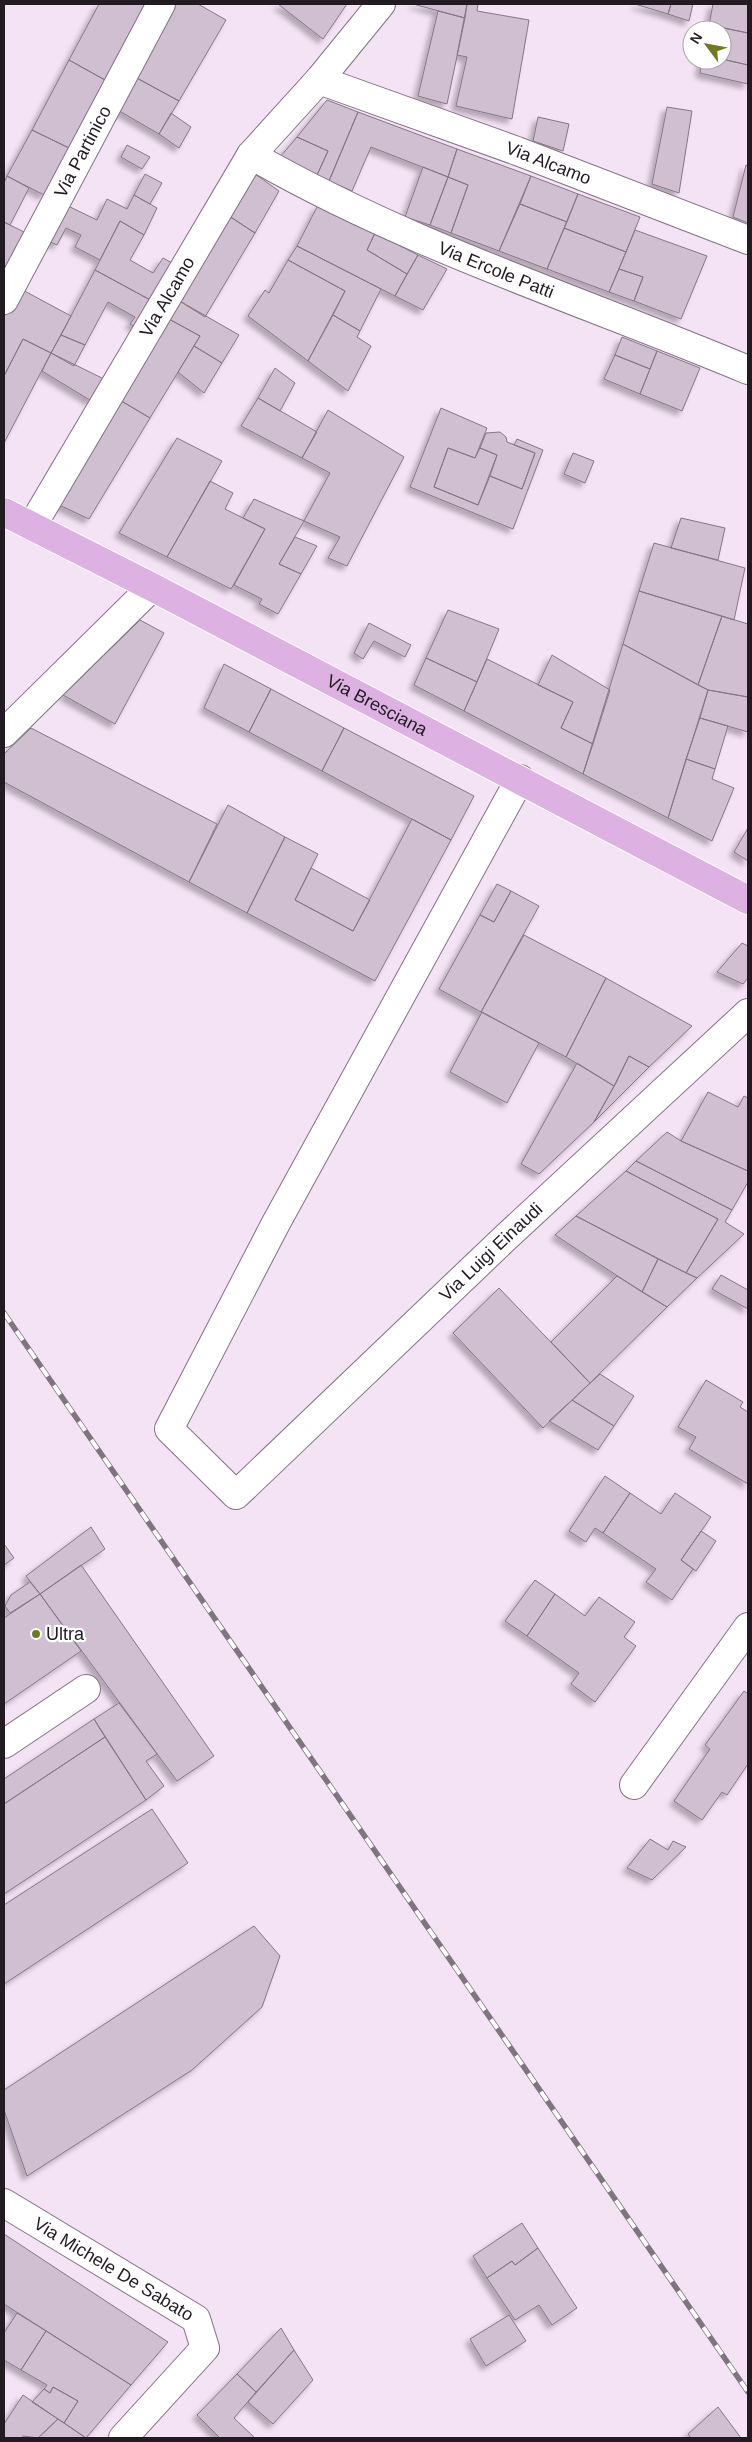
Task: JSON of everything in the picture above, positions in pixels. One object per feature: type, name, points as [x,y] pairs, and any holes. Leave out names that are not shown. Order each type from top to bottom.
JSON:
[{"type":"main road","name":"Via Bresciana","points":[[4,512],[152,586],[748,900]]},
{"type":"street","name":"Via Partinico","points":[[4,300],[160,4]]},
{"type":"street","name":"Via Alcamo","points":[[32,526],[251,155],[319,80],[381,4]]},
{"type":"street","name":"Via Alcamo","points":[[319,80],[535,158],[748,240]]},
{"type":"street","name":"Via Ercole Patti","points":[[251,155],[302,184],[465,260],[748,370]]},
{"type":"street","points":[[4,733],[152,586]]},
{"type":"street","name":"Via Luigi Einaudi","points":[[520,779],[276,1223],[169,1429],[236,1495],[503,1240],[748,1013]]},
{"type":"street","points":[[634,1785],[748,1627]]},
{"type":"street","points":[[4,1744],[86,1689]]},
{"type":"street","name":"Via Michele De Sabato","points":[[4,2203],[196,2320],[205,2348],[124,2438]]},
{"type":"building","points":[[99,4],[145,4],[105,80],[69,60]]},
{"type":"building","points":[[172,4],[198,4],[226,20],[179,101],[133,76]]},
{"type":"building","points":[[278,4],[347,4],[323,39]]},
{"type":"building","points":[[413,4],[467,4],[465,18]]},
{"type":"building","points":[[467,4],[478,4],[477,11],[529,20],[512,119],[456,106],[467,57],[457,55]]},
{"type":"building","points":[[635,4],[671,4],[668,14]]},
{"type":"building","points":[[671,4],[693,4],[689,20],[668,14]]},
{"type":"building","points":[[713,4],[748,4],[748,33],[732,30],[732,20],[710,20]]},
{"type":"building","points":[[438,11],[465,18],[447,104],[418,96]]},
{"type":"building","points":[[732,30],[748,33],[748,65],[732,61]]},
{"type":"building","points":[[69,60],[105,80],[69,148],[32,130]]},
{"type":"building","points":[[732,61],[748,65],[748,84],[700,73],[700,70],[732,70]]},
{"type":"building","points":[[133,76],[179,101],[159,134],[116,109]]},
{"type":"building","points":[[327,100],[358,112],[329,181],[317,175],[328,151],[297,137]]},
{"type":"building","points":[[667,107],[692,111],[679,193],[652,184]]},
{"type":"building","points":[[358,112],[457,149],[448,177],[371,147],[352,191],[329,181]]},
{"type":"building","points":[[171,113],[191,127],[179,148],[159,134]]},
{"type":"building","points":[[538,117],[569,124],[563,151],[533,141]]},
{"type":"building","points":[[32,130],[69,148],[44,195],[7,176]]},
{"type":"building","points":[[297,137],[328,151],[317,175],[280,157]]},
{"type":"building","points":[[127,145],[150,157],[142,169],[121,157]]},
{"type":"building","points":[[457,149],[531,176],[499,251],[451,233],[468,185],[448,177]]},
{"type":"building","points":[[746,165],[748,166],[748,223],[733,217]]},
{"type":"building","points":[[423,167],[448,177],[430,225],[405,217]]},
{"type":"building","points":[[145,174],[162,183],[150,204],[134,195]]},
{"type":"building","points":[[255,174],[279,191],[255,233],[229,216]]},
{"type":"building","points":[[7,176],[29,188],[10,225],[4,222],[4,183]]},
{"type":"building","points":[[531,176],[578,194],[567,222],[520,204]]},
{"type":"building","points":[[448,177],[468,185],[451,233],[430,225]]},
{"type":"building","points":[[578,194],[640,217],[626,252],[564,228]]},
{"type":"building","points":[[134,195],[157,208],[144,235],[120,221],[100,260],[75,247],[81,235],[66,228],[57,245],[46,240],[66,205],[97,220],[107,199],[127,209]]},
{"type":"building","points":[[520,204],[567,222],[547,269],[499,251]]},
{"type":"building","points":[[318,205],[375,233],[367,250],[407,274],[395,296],[297,246]]},
{"type":"building","points":[[229,216],[255,233],[205,317],[178,300]]},
{"type":"building","points":[[120,221],[144,235],[130,260],[153,273],[163,258],[176,265],[154,302],[95,270]]},
{"type":"building","points":[[4,222],[24,232],[4,270]]},
{"type":"building","points":[[564,228],[626,252],[609,292],[547,269]]},
{"type":"building","points":[[635,230],[707,256],[681,319],[634,301],[643,277],[619,269]]},
{"type":"building","points":[[375,233],[418,255],[407,274],[367,250]]},
{"type":"building","points":[[297,246],[381,289],[360,331],[333,315],[345,291],[288,260]]},
{"type":"building","points":[[418,255],[447,269],[423,310],[395,296]]},
{"type":"building","points":[[288,260],[345,291],[308,361],[248,316],[265,290],[269,293]]},
{"type":"building","points":[[619,269],[643,277],[634,301],[609,292]]},
{"type":"building","points":[[95,270],[154,302],[137,328],[130,324],[135,317],[108,302],[85,345],[61,335]]},
{"type":"building","points":[[19,288],[71,316],[51,353],[23,339],[4,376],[4,317]]},
{"type":"building","points":[[178,300],[239,335],[222,363],[194,346],[200,336],[167,318]]},
{"type":"building","points":[[333,315],[360,331],[357,337],[371,346],[348,391],[308,361]]},
{"type":"building","points":[[167,318],[200,336],[150,418],[118,399]]},
{"type":"building","points":[[61,335],[85,345],[74,366],[51,353]]},
{"type":"building","points":[[622,337],[657,351],[650,369],[615,355]]},
{"type":"building","points":[[23,339],[51,353],[4,443],[4,376]]},
{"type":"building","points":[[194,346],[222,363],[204,393],[178,372]]},
{"type":"building","points":[[657,351],[700,368],[682,411],[640,394]]},
{"type":"building","points":[[51,353],[106,380],[93,402],[42,371]]},
{"type":"building","points":[[615,355],[650,369],[640,394],[604,379]]},
{"type":"building","points":[[275,368],[295,383],[280,411],[258,398]]},
{"type":"building","points":[[258,398],[317,432],[302,458],[241,426]]},
{"type":"building","points":[[118,399],[150,418],[89,519],[55,503]]},
{"type":"building","points":[[441,408],[487,428],[475,458],[448,448],[434,487],[478,505],[490,476],[522,489],[535,453],[514,445],[517,439],[543,450],[513,529],[410,487]]},
{"type":"building","points":[[328,410],[404,457],[347,566],[328,558],[340,537],[304,521],[330,473],[302,458]]},
{"type":"building","points":[[500,432],[506,437],[507,442],[535,453],[522,489],[490,476],[497,455],[480,448],[486,433]]},
{"type":"building","points":[[177,438],[222,461],[167,557],[119,533]]},
{"type":"building","points":[[448,448],[475,458],[480,448],[497,455],[478,505],[434,487]]},
{"type":"building","points":[[573,453],[594,461],[585,483],[564,474]]},
{"type":"building","points":[[210,481],[233,493],[225,509],[265,529],[231,589],[167,557]]},
{"type":"building","points":[[254,499],[304,521],[279,564],[301,574],[278,614],[259,604],[262,599],[234,585],[265,529],[243,518]]},
{"type":"building","points":[[681,518],[725,528],[718,560],[671,548]]},
{"type":"building","points":[[295,537],[317,546],[301,574],[279,564]]},
{"type":"building","points":[[654,543],[745,568],[734,620],[639,591]]},
{"type":"building","points":[[639,591],[722,616],[698,685],[623,644]]},
{"type":"building","points":[[448,610],[499,629],[477,682],[426,658]]},
{"type":"building","points":[[722,616],[748,624],[748,697],[708,690],[698,685]]},
{"type":"building","points":[[140,620],[164,633],[115,724],[63,695]]},
{"type":"building","points":[[369,623],[411,645],[405,657],[374,641],[363,659],[354,653]]},
{"type":"building","points":[[623,644],[708,690],[668,818],[583,774]]},
{"type":"building","points":[[552,655],[610,690],[593,744],[561,728],[573,702],[538,685]]},
{"type":"building","points":[[426,658],[477,682],[464,711],[414,685]]},
{"type":"building","points":[[487,659],[573,702],[561,728],[593,744],[583,774],[464,711]]},
{"type":"building","points":[[224,664],[271,689],[249,732],[204,708]]},
{"type":"building","points":[[271,689],[344,728],[322,771],[249,732]]},
{"type":"building","points":[[708,690],[748,697],[748,732],[700,718]]},
{"type":"building","points":[[700,718],[728,726],[715,769],[686,759]]},
{"type":"building","points":[[31,728],[217,824],[189,882],[4,782],[4,754]]},
{"type":"building","points":[[344,728],[474,796],[451,840],[322,771]]},
{"type":"building","points":[[686,759],[715,769],[712,779],[734,788],[712,841],[668,818]]},
{"type":"building","points":[[228,805],[285,837],[247,913],[189,882]]},
{"type":"building","points":[[412,819],[451,840],[375,981],[247,913],[285,837],[318,854],[295,900],[353,931]]},
{"type":"building","points":[[748,828],[748,861],[734,852]]},
{"type":"building","points":[[311,868],[370,900],[353,931],[295,900]]},
{"type":"building","points":[[497,884],[511,891],[494,922],[480,915]]},
{"type":"building","points":[[511,891],[539,906],[481,1012],[439,989],[480,915],[494,922]]},
{"type":"building","points":[[524,935],[606,978],[566,1057],[481,1012]]},
{"type":"building","points":[[742,943],[748,946],[748,978],[743,984],[717,972]]},
{"type":"building","points":[[606,978],[692,1026],[649,1067],[629,1056],[614,1086],[566,1057]]},
{"type":"building","points":[[482,1012],[539,1043],[507,1103],[450,1072]]},
{"type":"building","points":[[629,1056],[649,1067],[594,1122],[616,1083]]},
{"type":"building","points":[[577,1063],[614,1086],[594,1122],[539,1174],[521,1164]]},
{"type":"building","points":[[708,1092],[738,1107],[744,1096],[748,1098],[748,1171],[681,1141]]},
{"type":"building","points":[[667,1132],[681,1141],[748,1171],[748,1182],[732,1210],[636,1161]]},
{"type":"building","points":[[636,1161],[732,1210],[725,1222],[744,1234],[697,1278],[686,1273],[718,1219],[626,1171]]},
{"type":"building","points":[[626,1171],[718,1219],[686,1273],[576,1216]]},
{"type":"building","points":[[576,1216],[658,1259],[642,1292],[555,1235]]},
{"type":"building","points":[[658,1259],[697,1278],[667,1307],[642,1292]]},
{"type":"building","points":[[721,1275],[748,1290],[748,1309],[712,1289]]},
{"type":"building","points":[[617,1276],[667,1307],[590,1383],[551,1342]]},
{"type":"building","points":[[499,1288],[590,1383],[543,1428],[453,1333]]},
{"type":"building","points":[[600,1374],[634,1396],[614,1426],[572,1400]]},
{"type":"building","points":[[706,1380],[743,1402],[740,1407],[748,1412],[748,1484],[689,1449],[696,1437],[678,1427]]},
{"type":"building","points":[[572,1400],[614,1426],[598,1450],[549,1421]]},
{"type":"building","points":[[605,1476],[630,1493],[603,1533],[595,1528],[586,1542],[569,1531]]},
{"type":"building","points":[[630,1493],[661,1514],[675,1493],[711,1517],[681,1560],[693,1569],[672,1600],[646,1582],[656,1569],[603,1533]]},
{"type":"building","points":[[91,1527],[105,1549],[40,1594],[26,1576]]},
{"type":"building","points":[[701,1531],[716,1541],[696,1571],[681,1560]]},
{"type":"building","points":[[4,1544],[14,1558],[4,1565]]},
{"type":"building","points":[[81,1565],[214,1756],[177,1781],[40,1594]]},
{"type":"building","points":[[535,1580],[555,1594],[527,1636],[505,1621]]},
{"type":"building","points":[[30,1582],[40,1594],[10,1613],[5,1606],[11,1595]]},
{"type":"building","name":"Ultra","points":[[40,1594],[81,1651],[4,1704],[4,1618]]},
{"type":"building","points":[[555,1594],[585,1616],[599,1597],[635,1622],[624,1637],[636,1646],[595,1702],[571,1684],[579,1673],[527,1636]]},
{"type":"building","points":[[744,1691],[748,1694],[748,1764],[727,1795],[722,1792],[702,1820],[674,1801],[710,1749],[705,1745]]},
{"type":"building","points":[[119,1703],[157,1754],[146,1761],[164,1786],[146,1800],[94,1719]]},
{"type":"building","points":[[94,1719],[105,1737],[4,1804],[4,1779]]},
{"type":"building","points":[[105,1737],[146,1800],[4,1894],[4,1804]]},
{"type":"building","points":[[152,1809],[188,1863],[4,1984],[4,1905]]},
{"type":"building","points":[[650,1839],[668,1850],[673,1841],[686,1847],[652,1880],[627,1868]]},
{"type":"building","points":[[254,1926],[280,1956],[262,2007],[192,2070],[27,2176],[4,2110],[4,2090]]},
{"type":"building","points":[[522,2223],[538,2248],[515,2265],[512,2261],[487,2278],[473,2256]]},
{"type":"building","points":[[4,2234],[168,2342],[131,2385],[4,2304]]},
{"type":"building","points":[[538,2248],[577,2308],[552,2325],[539,2305],[515,2320],[487,2278],[512,2261],[515,2265]]},
{"type":"building","points":[[17,2313],[46,2331],[21,2370],[4,2360],[4,2333]]},
{"type":"building","points":[[509,2315],[526,2341],[486,2366],[470,2339]]},
{"type":"building","points":[[281,2328],[294,2350],[256,2392],[237,2374]]},
{"type":"building","points":[[46,2331],[131,2385],[86,2438],[64,2423],[78,2401],[53,2387],[50,2393],[44,2389],[47,2385],[21,2370]]},
{"type":"building","points":[[294,2350],[313,2380],[273,2424],[248,2402]]},
{"type":"building","points":[[237,2374],[256,2392],[234,2418],[255,2438],[220,2438],[197,2415]]},
{"type":"building","points":[[53,2387],[78,2401],[64,2423],[32,2402],[44,2389],[50,2393]]},
{"type":"building","points":[[23,2395],[58,2419],[38,2438],[23,2436],[21,2438],[4,2438],[4,2424]]},
{"type":"building","points":[[718,2407],[741,2438],[691,2438],[688,2434]]},
{"type":"building","points":[[58,2419],[64,2423],[86,2438],[38,2438]]},
{"type":"railway","points":[[4,1313],[748,2392]]},
{"type":"place","name":"Ultra","points":[[36,1634]]}]
